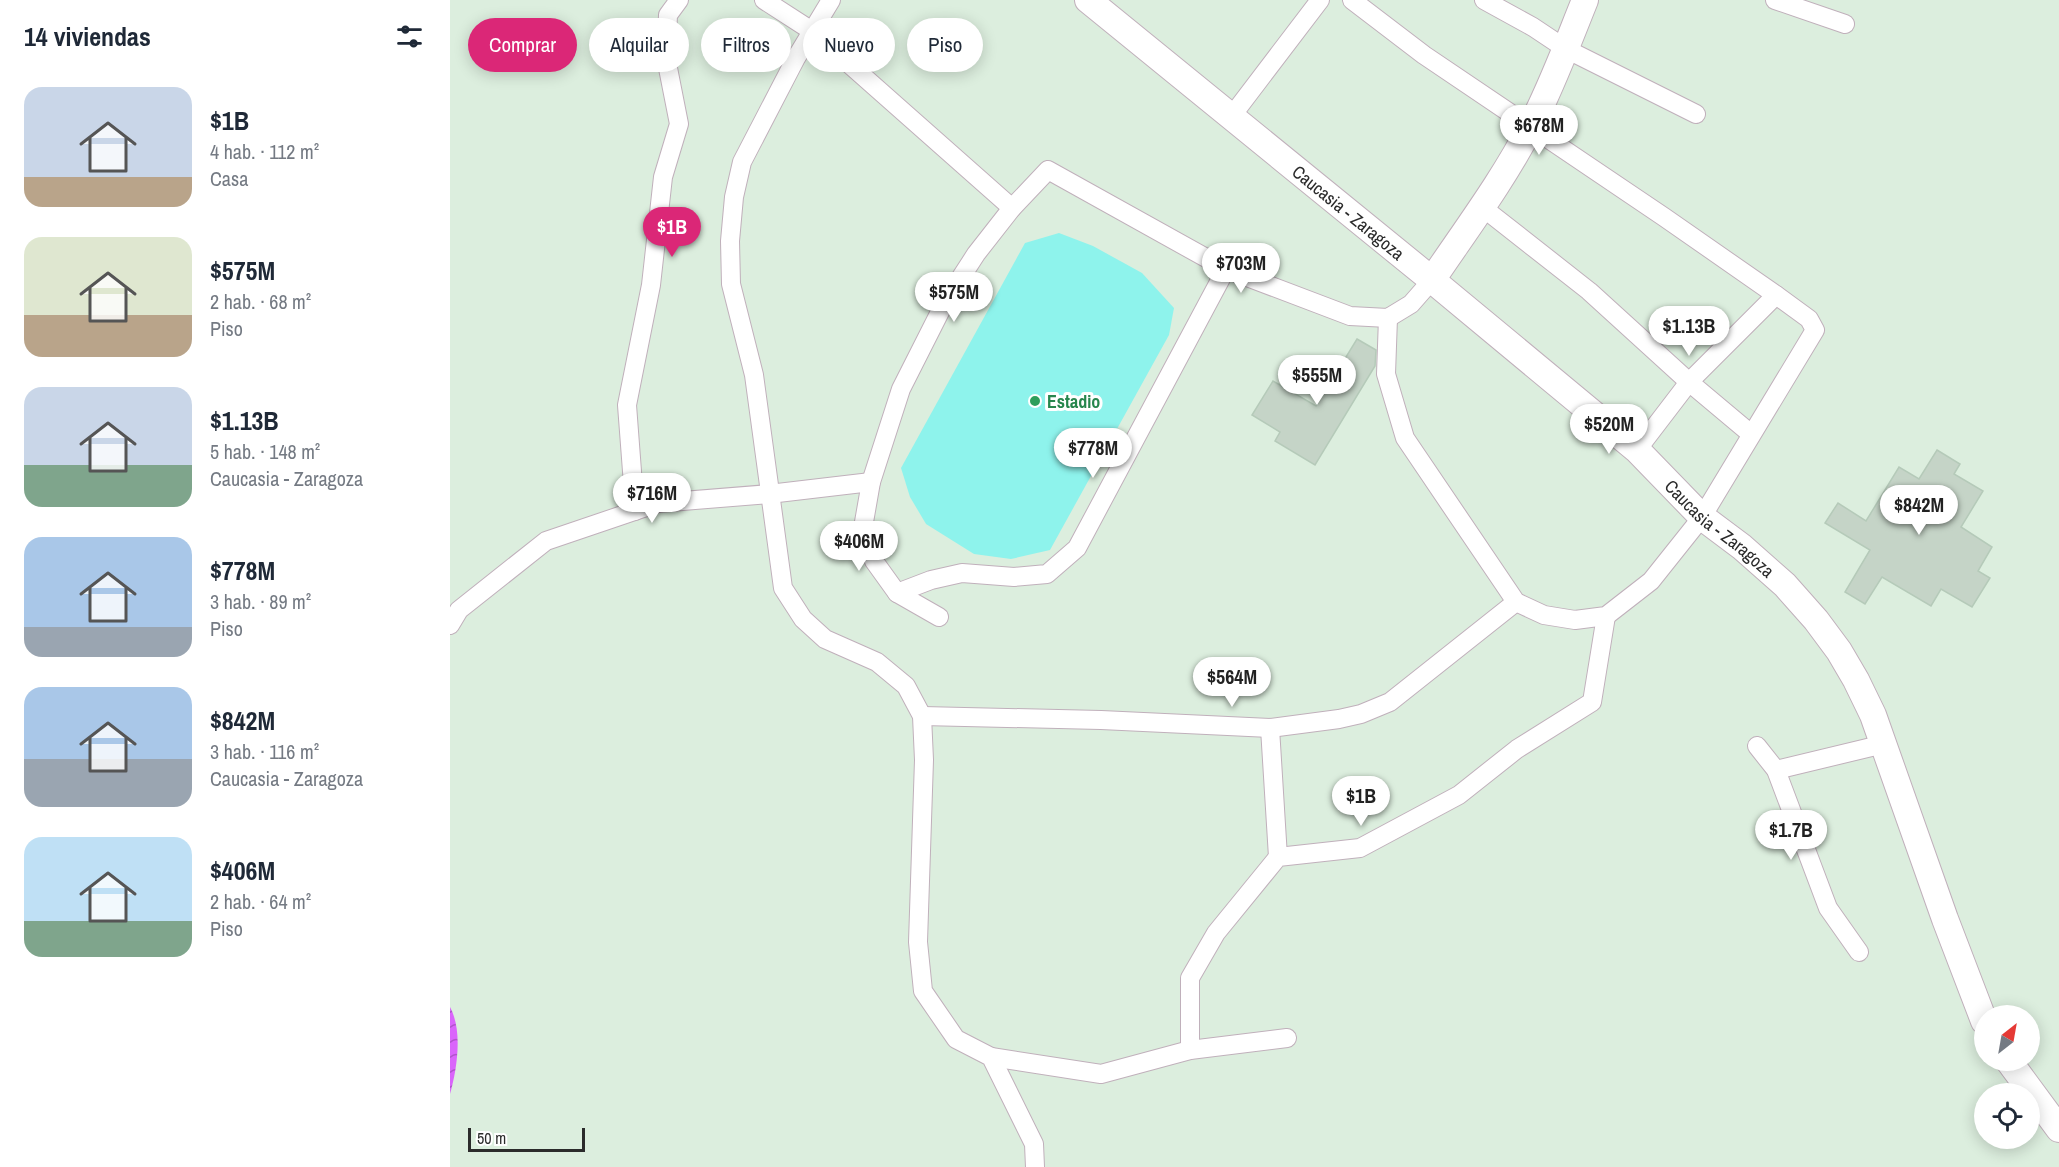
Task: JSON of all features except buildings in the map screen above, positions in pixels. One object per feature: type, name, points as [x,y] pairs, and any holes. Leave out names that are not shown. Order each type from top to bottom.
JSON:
[{"type":"main road","name":"Caucasia - Zaragoza","points":[[1088,0],[1432,280],[1636,450],[1702,517],[1742,547],[1785,585],[1816,620],[1839,651],[1856,680],[1884,744],[1945,919],[1978,1005]]},
{"type":"main road","points":[[1432,280],[1482,207],[1531,127],[1585,0]]},
{"type":"main road","points":[[2016,1071],[2059,1129]]},
{"type":"street","points":[[635,511],[627,405],[651,285],[663,177],[679,124],[666,58],[668,15],[679,0]]},
{"type":"street","points":[[764,0],[803,25]]},
{"type":"street","points":[[820,18],[831,0]]},
{"type":"street","points":[[1231,117],[1320,0]]},
{"type":"street","points":[[1352,0],[1424,55],[1776,295],[1809,319],[1815,330],[1702,517],[1651,581],[1606,616],[1575,620],[1544,615],[1516,602],[1405,438],[1386,374],[1388,318]]},
{"type":"street","points":[[1484,0],[1533,27],[1566,49],[1696,114]]},
{"type":"street","points":[[1775,0],[1801,4],[1845,24]]},
{"type":"street","points":[[803,46],[742,162],[734,197],[730,241],[731,284],[754,375],[783,588],[803,619],[825,639],[877,662],[906,686],[922,716],[924,760],[918,942],[923,991],[956,1039],[991,1057],[1101,1074],[1191,1050],[1287,1038]]},
{"type":"street","points":[[858,72],[1012,208]]},
{"type":"street","points":[[939,617],[897,593],[874,561],[864,522],[871,482],[901,389],[945,302],[976,254],[1012,208],[1048,170],[1226,269],[1350,316],[1388,318],[1411,304],[1432,280]]},
{"type":"street","points":[[1482,207],[1589,291],[1689,382],[1751,434]]},
{"type":"street","points":[[897,593],[932,580],[962,573],[1014,577],[1047,574],[1077,548],[1226,269]]},
{"type":"street","points":[[1636,450],[1689,382],[1776,295]]},
{"type":"street","points":[[450,625],[459,610],[546,541],[658,503],[769,494],[871,482]]},
{"type":"street","points":[[922,716],[1101,720],[1270,728],[1339,719],[1361,714],[1390,702],[1516,602]]},
{"type":"street","points":[[1278,857],[1360,848],[1459,795],[1517,749],[1592,702],[1606,616]]},
{"type":"street","points":[[1191,1050],[1190,978],[1216,933],[1278,857],[1270,728]]},
{"type":"street","points":[[1776,770],[1884,744]]},
{"type":"street","points":[[1757,746],[1776,770],[1828,908],[1859,952]]},
{"type":"street","points":[[991,1057],[1034,1144],[1035,1167]]},
{"type":"shaded area","name":"Estadio","points":[[1059,233],[1093,246],[1142,273],[1174,308],[1169,335],[1050,550],[1011,559],[974,554],[926,524],[910,497],[901,468],[1025,243]]},
{"type":"water","points":[[450,1007],[456,1027],[458,1050],[450,1094]]},
{"type":"place","name":"Estadio","points":[[1035,401]]}]
